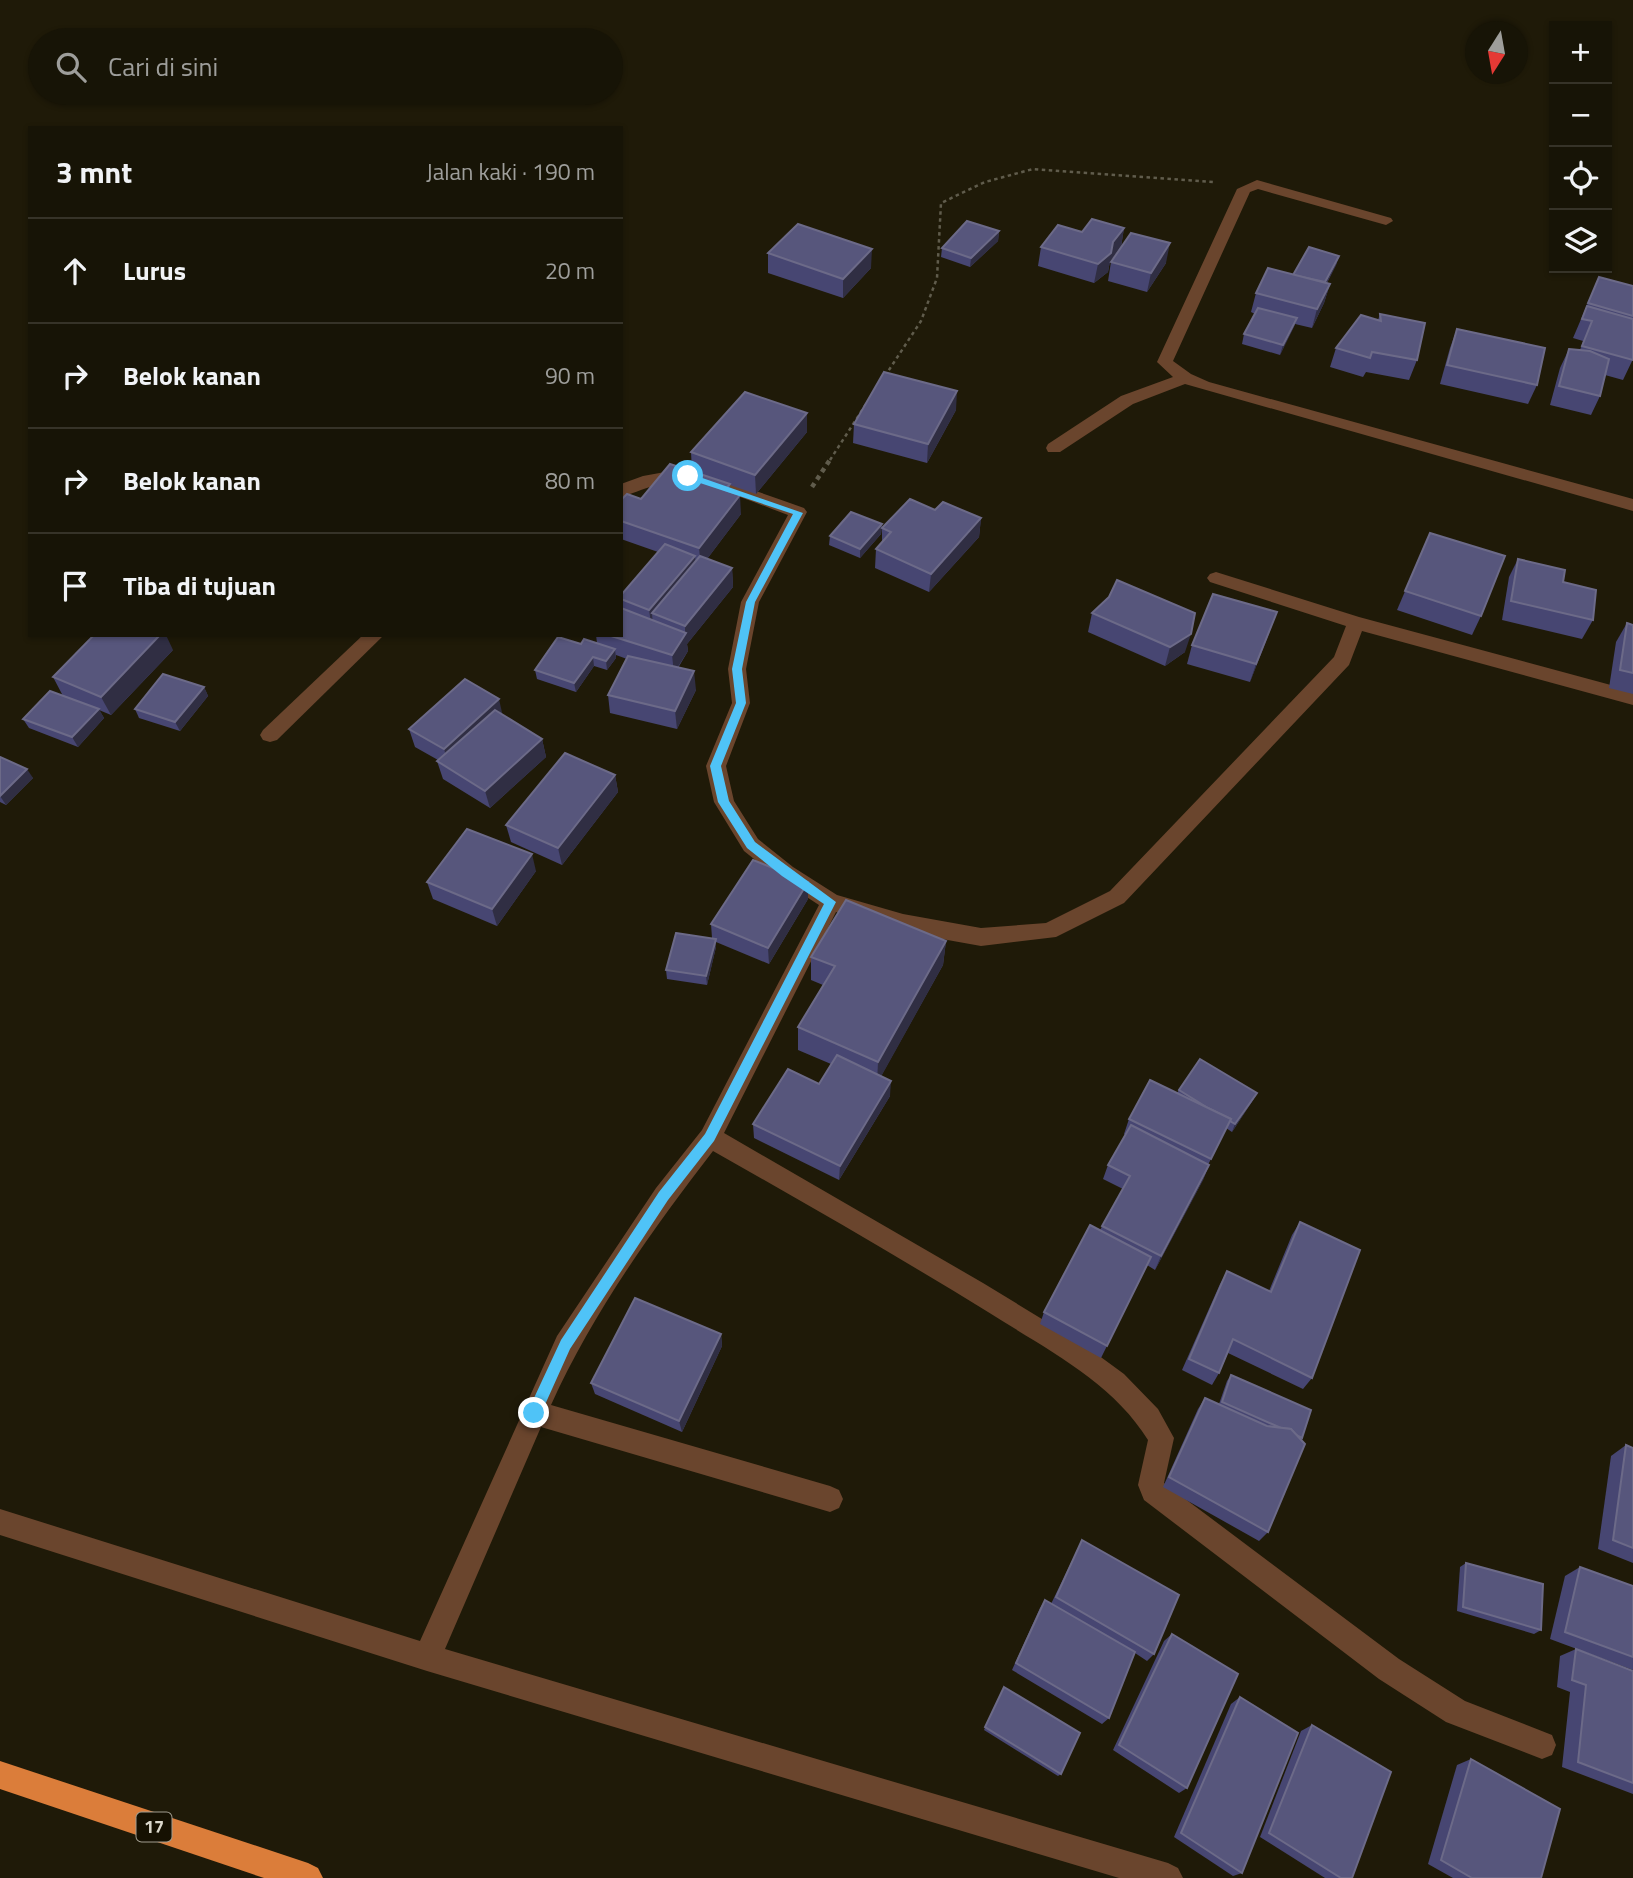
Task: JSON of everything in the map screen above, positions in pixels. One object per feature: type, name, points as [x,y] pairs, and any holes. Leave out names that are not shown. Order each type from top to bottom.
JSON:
[{"type":"highway","name":"17","points":[[0,1775],[307,1878]]},
{"type":"street","points":[[1385,220],[1257,184],[1250,185],[1244,189],[1165,362],[1185,378],[1203,386],[1633,505]]},
{"type":"street","points":[[1054,448],[1127,400],[1185,378]]},
{"type":"street","points":[[623,490],[660,477],[688,476],[798,513],[750,602],[737,669],[741,703],[716,766],[723,802],[751,845],[786,873],[831,902],[903,923],[981,937],[1049,931],[1117,897],[1342,660],[1356,623]]},
{"type":"street","points":[[1216,578],[1356,623],[1633,698]]},
{"type":"street","points":[[270,735],[372,637]]},
{"type":"street","points":[[427,1657],[566,1344],[664,1196],[710,1138],[831,902]]},
{"type":"street","points":[[710,1138],[919,1255],[1091,1365],[1147,1416],[1161,1438],[1151,1485],[1153,1491],[1388,1669],[1456,1712],[1542,1745]]},
{"type":"street","points":[[534,1413],[830,1499]]},
{"type":"street","points":[[0,1522],[427,1657],[1168,1878]]},
{"type":"path","points":[[883,379],[920,321],[937,278],[941,203],[985,182],[1033,169],[1147,175],[1250,185]]},
{"type":"path","points":[[798,513],[838,442],[868,400]]},
{"type":"building","points":[[1092,219],[1124,228],[1113,242],[1111,253],[1098,264],[1041,247],[1058,225],[1082,232]]},
{"type":"building","points":[[967,221],[999,231],[971,258],[942,248]]},
{"type":"building","points":[[798,224],[872,249],[843,279],[768,253]]},
{"type":"building","points":[[1131,233],[1170,243],[1151,273],[1111,262]]},
{"type":"building","points":[[1309,247],[1339,256],[1325,282],[1293,275]]},
{"type":"building","points":[[1268,268],[1330,284],[1317,309],[1256,293]]},
{"type":"building","points":[[1599,277],[1633,286],[1633,316],[1588,303]]},
{"type":"building","points":[[1587,306],[1633,319],[1633,360],[1582,346],[1592,321],[1582,319]]},
{"type":"building","points":[[1258,308],[1297,318],[1283,345],[1244,334]]},
{"type":"building","points":[[1380,314],[1425,323],[1417,360],[1372,352],[1370,358],[1336,348],[1361,315],[1381,321]]},
{"type":"building","points":[[1457,329],[1545,348],[1537,385],[1447,365]]},
{"type":"building","points":[[1569,349],[1590,351],[1609,359],[1600,396],[1559,386]]},
{"type":"building","points":[[884,372],[957,391],[928,444],[854,424]]},
{"type":"building","points":[[745,392],[807,413],[755,475],[691,452]]},
{"type":"building","points":[[670,464],[730,484],[725,490],[740,495],[699,548],[623,522],[623,498],[627,494],[641,499]]},
{"type":"building","points":[[910,499],[935,510],[943,502],[981,518],[931,574],[876,549],[891,532],[882,528]]},
{"type":"building","points":[[851,512],[882,524],[860,549],[830,536]]},
{"type":"building","points":[[1430,533],[1505,556],[1481,616],[1405,591]]},
{"type":"building","points":[[665,544],[695,556],[649,610],[623,600],[623,593]]},
{"type":"building","points":[[700,556],[732,568],[685,626],[652,613]]},
{"type":"building","points":[[1518,559],[1565,570],[1563,582],[1596,590],[1593,620],[1511,601]]},
{"type":"building","points":[[1117,580],[1195,613],[1191,634],[1170,647],[1092,613],[1109,597]]},
{"type":"building","points":[[1213,594],[1277,612],[1256,664],[1192,645]]},
{"type":"building","points":[[623,609],[686,633],[672,655],[614,637],[623,637]]},
{"type":"building","points":[[1627,623],[1633,625],[1633,673],[1620,670]]},
{"type":"building","points":[[92,637],[158,637],[101,697],[53,677]]},
{"type":"building","points":[[558,637],[581,644],[584,639],[615,649],[606,661],[593,657],[574,683],[535,670]]},
{"type":"building","points":[[628,656],[694,671],[675,711],[608,695]]},
{"type":"building","points":[[163,674],[204,687],[175,722],[135,709]]},
{"type":"building","points":[[465,679],[499,699],[444,749],[409,729]]},
{"type":"building","points":[[50,691],[99,709],[72,737],[23,719]]},
{"type":"building","points":[[495,710],[542,739],[485,791],[437,761]]},
{"type":"building","points":[[565,753],[615,775],[558,848],[506,825]]},
{"type":"building","points":[[0,757],[27,769],[0,796]]},
{"type":"building","points":[[467,829],[532,854],[492,909],[427,882]]},
{"type":"building","points":[[753,860],[808,882],[768,948],[711,924]]},
{"type":"building","points":[[846,900],[946,941],[878,1062],[798,1027],[835,966],[811,957]]},
{"type":"building","points":[[676,933],[716,939],[706,976],[666,970]]},
{"type":"building","points":[[837,1055],[891,1081],[840,1166],[753,1124],[788,1069],[819,1084]]},
{"type":"building","points":[[1200,1059],[1257,1093],[1235,1124],[1231,1119],[1179,1090]]},
{"type":"building","points":[[1150,1080],[1231,1119],[1211,1159],[1129,1119]]},
{"type":"building","points":[[1131,1125],[1209,1165],[1161,1256],[1102,1226],[1130,1176],[1108,1165]]},
{"type":"building","points":[[1300,1222],[1360,1250],[1312,1378],[1233,1339],[1219,1373],[1189,1359],[1227,1271],[1271,1292]]},
{"type":"building","points":[[1090,1225],[1151,1257],[1107,1346],[1044,1312]]},
{"type":"building","points":[[635,1298],[721,1334],[679,1421],[591,1383]]},
{"type":"building","points":[[1231,1375],[1311,1410],[1302,1438],[1291,1429],[1281,1428],[1222,1402]]},
{"type":"building","points":[[1205,1398],[1267,1426],[1291,1429],[1305,1444],[1268,1532],[1169,1477]]},
{"type":"building","points":[[1626,1445],[1633,1448],[1633,1548],[1613,1540]]},
{"type":"building","points":[[1082,1540],[1179,1595],[1154,1654],[1056,1597]]},
{"type":"building","points":[[1466,1563],[1543,1584],[1541,1630],[1463,1607]]},
{"type":"building","points":[[1580,1567],[1633,1586],[1633,1657],[1565,1632]]},
{"type":"building","points":[[1045,1600],[1135,1652],[1109,1718],[1016,1663]]},
{"type":"building","points":[[1172,1634],[1238,1674],[1187,1788],[1119,1745]]},
{"type":"building","points":[[1576,1649],[1633,1671],[1633,1783],[1578,1762],[1586,1685],[1572,1680]]},
{"type":"building","points":[[1004,1687],[1080,1733],[1061,1774],[985,1727]]},
{"type":"building","points":[[1240,1697],[1298,1733],[1242,1873],[1181,1833]]},
{"type":"building","points":[[1312,1725],[1391,1772],[1352,1878],[1341,1878],[1269,1833]]},
{"type":"building","points":[[1471,1759],[1560,1809],[1541,1878],[1472,1878],[1441,1860]]},
{"type":"route","points":[[534,1413],[566,1344],[664,1196],[710,1138],[831,902],[786,873],[751,845],[723,802],[716,766],[741,703],[737,669],[750,602],[798,513],[688,476]]}]
